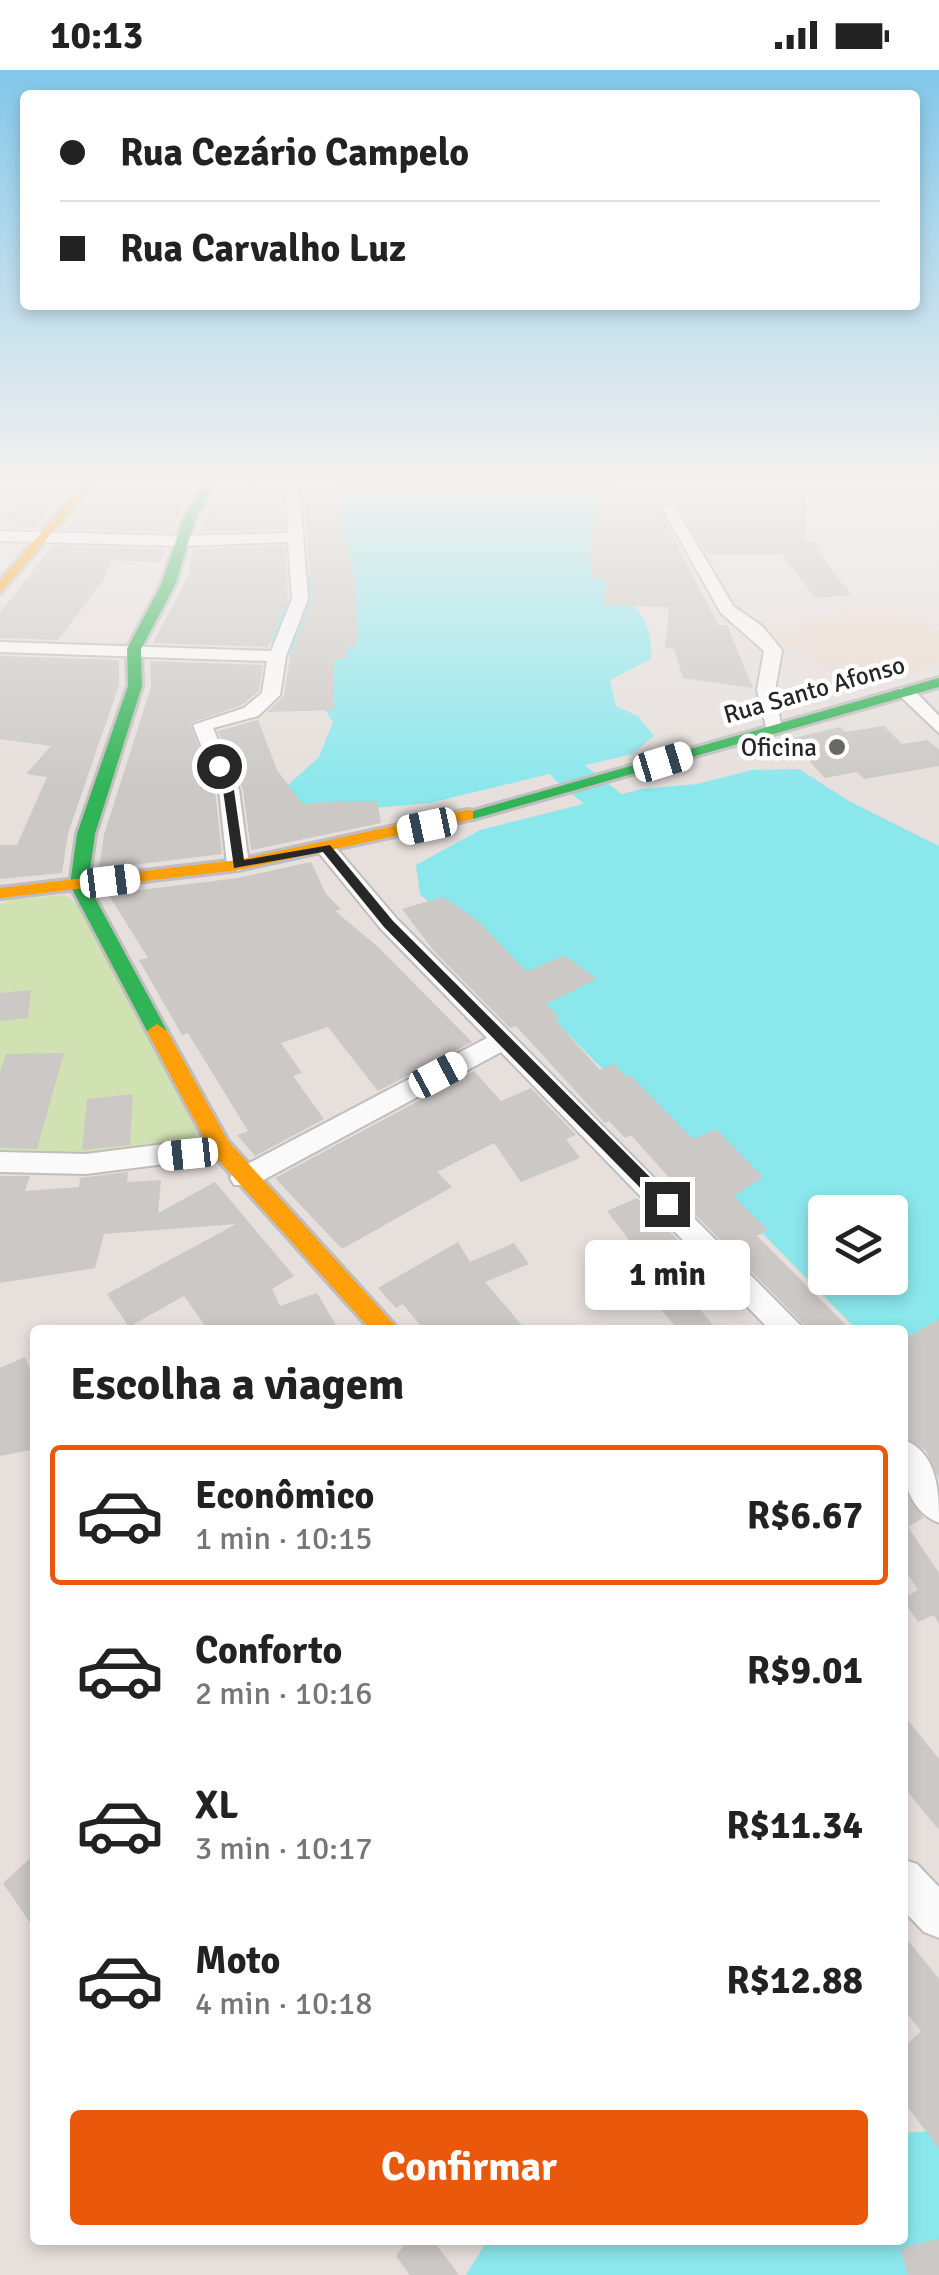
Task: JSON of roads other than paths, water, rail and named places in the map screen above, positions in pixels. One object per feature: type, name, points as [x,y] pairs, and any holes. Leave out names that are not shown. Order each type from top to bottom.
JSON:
[{"type":"street","points":[[168,585],[134,649],[135,686],[86,834],[78,885],[220,1147],[244,1178],[381,1325]]},
{"type":"street","points":[[238,865],[228,790],[202,725],[261,706],[271,696],[277,656],[300,599],[299,585]]},
{"type":"street","points":[[714,585],[728,609],[756,630],[773,650],[766,690],[776,728]]},
{"type":"street","points":[[0,647],[277,656]]},
{"type":"street","name":"Rua Santo Afonso","points":[[0,893],[238,865],[326,848],[535,798],[939,682]]},
{"type":"street","points":[[906,692],[939,727]]},
{"type":"street","points":[[326,848],[388,924],[785,1325]]},
{"type":"street","points":[[244,1178],[503,1040]]},
{"type":"street","points":[[0,1162],[86,1164],[220,1147]]},
{"type":"street","points":[[908,1462],[939,1506]]},
{"type":"street","points":[[908,1885],[939,1918]]},
{"type":"water","points":[[621,585],[621,594],[645,622],[651,659],[610,680],[616,706],[638,716],[654,736],[632,754],[429,803],[328,812],[299,802],[288,785],[319,757],[333,722],[286,651],[263,639],[267,618],[302,587]]},
{"type":"water","points":[[799,769],[849,801],[939,846],[939,1445],[908,1397],[908,1325],[852,1325],[823,1295],[908,1295],[908,1195],[808,1195],[808,1280],[536,1001],[420,894],[416,865],[480,830],[642,789],[697,784],[752,770]]},
{"type":"water","points":[[939,2131],[939,2275],[466,2275],[484,2245],[908,2245],[908,2133]]},
{"type":"waterway","points":[[569,772],[660,845]]},
{"type":"place","name":"Oficina","points":[[837,747]]}]
